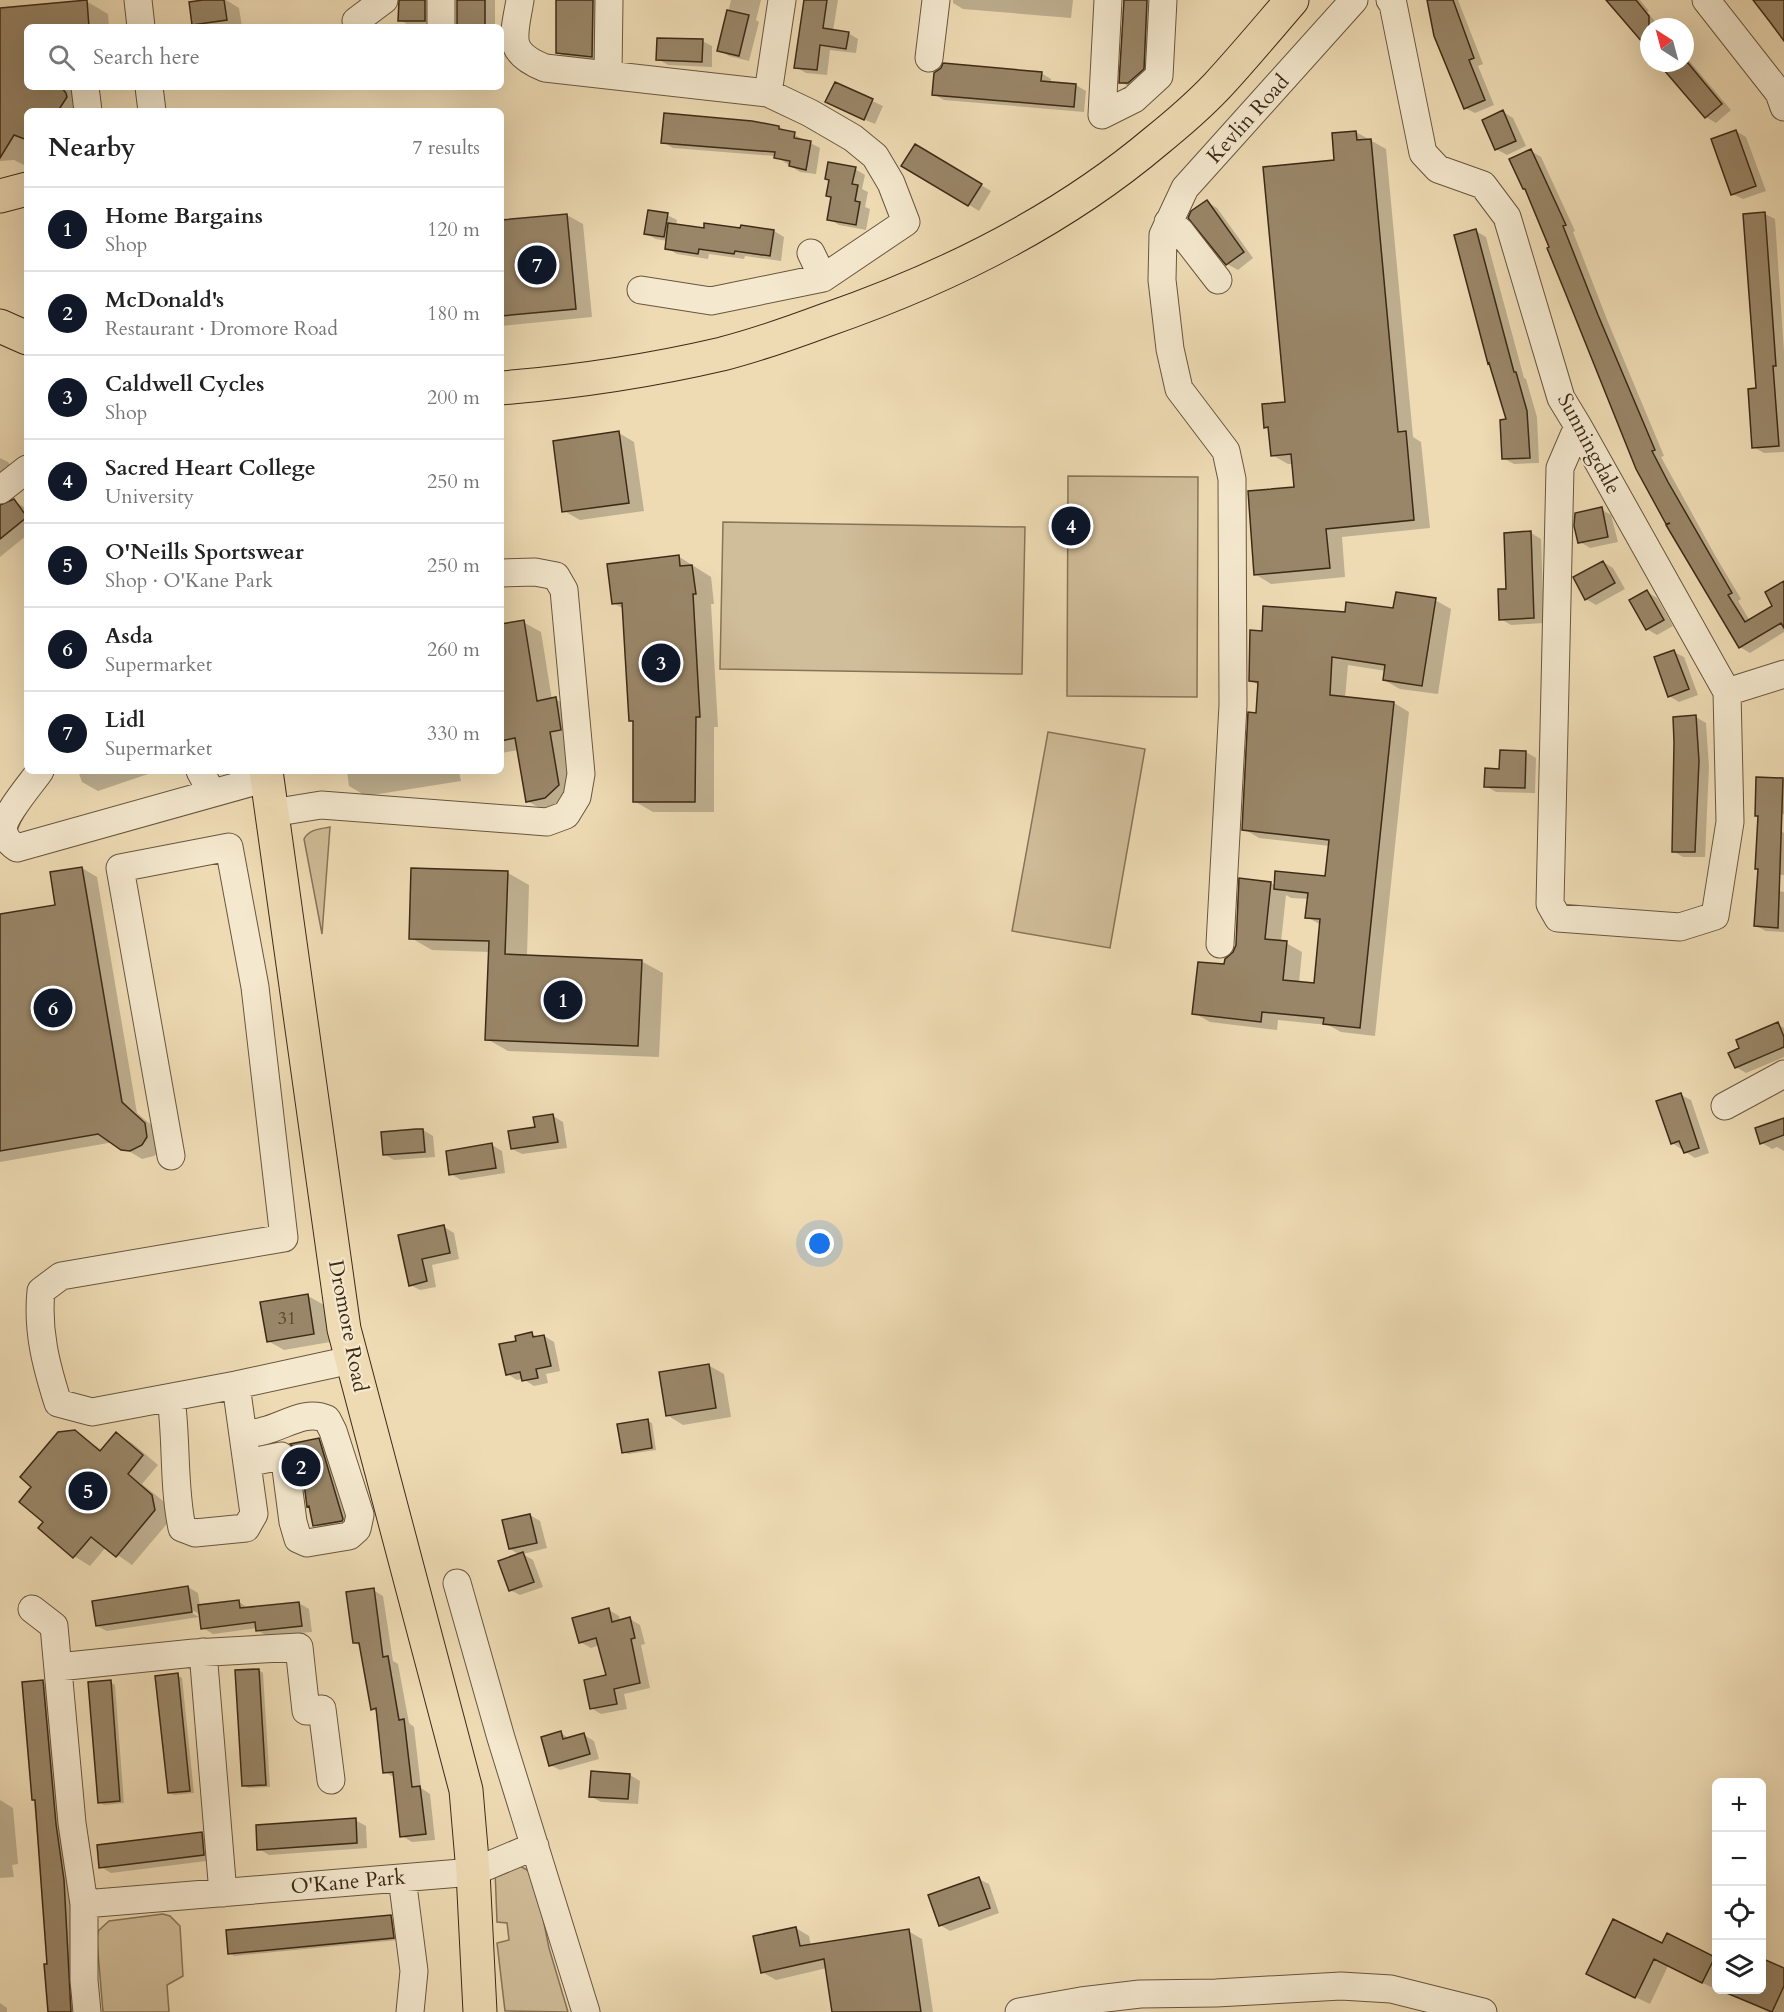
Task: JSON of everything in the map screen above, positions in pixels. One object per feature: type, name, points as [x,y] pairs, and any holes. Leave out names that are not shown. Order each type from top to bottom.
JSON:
[{"type":"highway","points":[[504,388],[550,384],[637,371],[723,353],[780,337],[868,306],[940,275],[1020,235],[1074,202],[1156,142],[1216,88],[1292,0]]},
{"type":"highway","points":[[0,196],[24,190]]},
{"type":"highway","name":"Dromore Road","points":[[266,774],[344,1329],[466,1790],[473,1872],[480,2012]]},
{"type":"street","points":[[138,0],[141,24]]},
{"type":"street","points":[[356,21],[384,0]]},
{"type":"street","points":[[441,0],[441,24]]},
{"type":"street","points":[[520,0],[514,39],[522,57],[545,68],[768,93],[810,113],[853,138],[874,156],[891,183],[906,222],[823,278],[711,301],[641,290]]},
{"type":"street","points":[[608,75],[609,0]]},
{"type":"street","points":[[768,93],[782,0]]},
{"type":"street","points":[[928,58],[936,0]]},
{"type":"street","points":[[1108,0],[1102,116],[1134,99],[1159,76],[1163,0]]},
{"type":"street","name":"Kevlin Road","points":[[1220,944],[1233,705],[1232,478],[1226,451],[1179,388],[1170,349],[1162,280],[1163,235],[1185,188],[1354,0]]},
{"type":"street","name":"Sunningdale","points":[[1390,0],[1393,4],[1423,153],[1438,170],[1483,185],[1507,217],[1561,398],[1578,426],[1727,692],[1730,822],[1715,916],[1680,927],[1558,918],[1550,904],[1560,468],[1578,426]]},
{"type":"street","points":[[1706,0],[1779,93],[1784,107]]},
{"type":"street","points":[[85,90],[88,108]]},
{"type":"street","points":[[149,90],[152,108]]},
{"type":"street","points":[[1168,222],[1180,231],[1218,280]]},
{"type":"street","points":[[811,253],[823,278]]},
{"type":"street","points":[[0,490],[24,471]]},
{"type":"street","points":[[272,813],[321,805],[547,822],[566,815],[577,797],[581,774],[564,590],[556,576],[535,572],[504,573]]},
{"type":"street","points":[[1727,692],[1784,674]]},
{"type":"street","points":[[38,774],[4,821],[4,833],[11,844],[17,848],[206,782],[266,774]]},
{"type":"street","points":[[171,1156],[120,868],[228,847],[255,987],[284,1238],[61,1276],[41,1291],[38,1317],[46,1365],[57,1403],[92,1412],[236,1385],[351,1360]]},
{"type":"street","points":[[1725,1106],[1784,1074]]},
{"type":"street","points":[[171,1398],[182,1527],[195,1533],[246,1528],[254,1514],[236,1385]]},
{"type":"street","points":[[243,1434],[262,1432],[302,1416],[317,1414],[327,1419],[360,1515],[357,1529],[349,1536],[307,1543],[298,1539],[293,1522],[285,1461],[281,1456],[247,1463]]},
{"type":"street","points":[[457,1583],[501,1738],[586,2012]]},
{"type":"street","points":[[32,1609],[54,1626],[72,1823],[84,1904],[84,1980],[87,2012]]},
{"type":"street","points":[[58,1667],[203,1652],[299,1647],[306,1711],[322,1710],[331,1780]]},
{"type":"street","points":[[203,1652],[223,1893]]},
{"type":"street","points":[[473,1872],[535,1846]]},
{"type":"street","name":"O'Kane Park","points":[[84,1904],[473,1872]]},
{"type":"street","points":[[402,1878],[414,1971],[410,2012]]},
{"type":"street","points":[[1027,2011],[1081,2001],[1140,1994],[1216,1993],[1341,1986],[1390,1989],[1483,2012]]},
{"type":"shaded area","points":[[1068,476],[1198,477],[1197,697],[1067,696]]},
{"type":"shaded area","points":[[723,522],[1025,527],[1022,674],[720,669]]},
{"type":"shaded area","points":[[1048,732],[1145,749],[1110,948],[1012,931]]},
{"type":"shaded area","points":[[330,827],[322,934],[304,839],[312,831]]},
{"type":"shaded area","points":[[515,1863],[534,1874],[549,1948],[568,2012],[505,2011],[497,1943],[509,1940],[507,1923],[497,1922],[495,1870]]},
{"type":"shaded area","points":[[163,1914],[170,1916],[180,1926],[183,1976],[167,1985],[169,2012],[103,2012],[98,1931],[109,1921]]},
{"type":"building","points":[[87,0],[89,24],[24,24],[24,90],[64,90],[67,97],[60,108],[24,108],[24,139],[14,135],[0,158],[0,8]]},
{"type":"building","points":[[224,0],[227,20],[192,24],[189,2]]},
{"type":"building","points":[[399,0],[425,0],[425,21],[398,21]]},
{"type":"building","points":[[457,0],[485,0],[485,24],[457,24]]},
{"type":"building","points":[[556,0],[593,0],[592,57],[556,53]]},
{"type":"building","points":[[804,0],[827,0],[823,28],[849,32],[846,49],[820,45],[817,70],[794,68]]},
{"type":"building","points":[[1124,0],[1147,0],[1144,69],[1128,83],[1119,83]]},
{"type":"building","points":[[1427,0],[1453,0],[1474,58],[1469,60],[1485,100],[1464,109],[1434,36]]},
{"type":"building","points":[[1606,0],[1636,0],[1649,16],[1649,18],[1640,18],[1640,40]]},
{"type":"building","points":[[1753,0],[1784,0],[1784,41],[1770,22]]},
{"type":"building","points":[[727,10],[749,15],[739,56],[717,51]]},
{"type":"building","points":[[657,38],[703,39],[702,62],[656,60]]},
{"type":"building","points":[[943,63],[1042,72],[1041,81],[1076,84],[1074,107],[932,95],[934,73],[941,68]]},
{"type":"building","points":[[1694,70],[1722,104],[1705,118],[1666,72]]},
{"type":"building","points":[[835,82],[873,99],[864,120],[825,102]]},
{"type":"building","points":[[1503,110],[1516,141],[1495,150],[1482,120]]},
{"type":"building","points":[[664,113],[752,121],[779,126],[779,129],[795,132],[794,138],[811,141],[806,170],[789,166],[790,161],[774,158],[775,152],[661,143]]},
{"type":"building","points":[[1736,130],[1756,186],[1731,195],[1711,139]]},
{"type":"building","points":[[1356,131],[1357,140],[1371,139],[1398,432],[1406,431],[1414,520],[1326,529],[1330,568],[1254,575],[1248,491],[1294,487],[1291,454],[1271,456],[1268,427],[1264,428],[1262,404],[1285,402],[1263,167],[1334,160],[1332,133]]},
{"type":"building","points":[[915,144],[982,184],[968,206],[901,166]]},
{"type":"building","points":[[1531,149],[1566,225],[1563,226],[1598,315],[1655,450],[1652,451],[1668,482],[1732,593],[1728,595],[1745,622],[1772,606],[1765,592],[1784,581],[1784,628],[1781,623],[1739,648],[1666,525],[1670,523],[1666,524],[1636,469],[1547,248],[1549,247],[1525,189],[1509,159]]},
{"type":"building","points":[[828,162],[856,167],[852,184],[858,185],[855,201],[860,202],[856,225],[827,220],[831,197],[826,196],[829,180],[825,179]]},
{"type":"building","points":[[1207,200],[1244,252],[1226,265],[1188,218],[1191,211]]},
{"type":"building","points":[[648,210],[668,213],[664,237],[644,234]]},
{"type":"building","points":[[1765,212],[1779,446],[1752,448],[1748,389],[1756,388],[1743,214]]},
{"type":"building","points":[[567,214],[576,309],[504,316],[504,220]]},
{"type":"building","points":[[668,223],[704,228],[704,223],[740,228],[741,225],[774,230],[770,256],[699,249],[698,254],[665,249]]},
{"type":"building","points":[[1476,229],[1514,372],[1516,372],[1527,411],[1530,458],[1502,459],[1500,420],[1506,419],[1488,364],[1454,235]]},
{"type":"building","points":[[619,431],[629,503],[562,512],[553,441]]},
{"type":"building","points":[[14,499],[24,513],[24,519],[0,539],[0,505]]},
{"type":"building","points":[[1602,507],[1608,537],[1578,543],[1574,526],[1575,513]]},
{"type":"building","points":[[1531,531],[1534,618],[1499,620],[1498,589],[1506,589],[1504,533]]},
{"type":"building","points":[[679,555],[680,566],[692,565],[696,594],[693,594],[700,717],[696,717],[695,802],[633,802],[633,721],[629,721],[622,603],[612,604],[607,564]]},
{"type":"building","points":[[1603,561],[1615,583],[1585,600],[1573,577]]},
{"type":"building","points":[[1647,590],[1664,620],[1646,630],[1629,600]]},
{"type":"building","points":[[1396,592],[1436,598],[1422,686],[1383,680],[1385,665],[1332,657],[1330,695],[1394,702],[1360,1028],[1323,1024],[1324,1018],[1262,1012],[1261,1022],[1192,1014],[1198,962],[1224,964],[1225,959],[1233,952],[1236,945],[1239,878],[1271,882],[1265,939],[1287,941],[1283,980],[1314,983],[1320,919],[1305,918],[1308,893],[1274,889],[1275,871],[1325,876],[1329,840],[1242,830],[1248,712],[1256,713],[1258,682],[1249,681],[1250,630],[1262,631],[1263,606],[1345,612],[1346,602],[1393,608]]},
{"type":"building","points":[[524,620],[537,701],[556,697],[561,730],[550,732],[559,785],[545,798],[526,802],[515,738],[504,740],[504,623]]},
{"type":"building","points":[[1674,650],[1689,689],[1668,697],[1654,657]]},
{"type":"building","points":[[1696,715],[1699,761],[1695,852],[1672,852],[1673,717]]},
{"type":"building","points":[[1500,750],[1526,751],[1525,788],[1484,787],[1485,768],[1499,769]]},
{"type":"building","points":[[1756,777],[1783,778],[1778,928],[1754,926],[1758,869],[1755,869],[1758,816],[1755,816]]},
{"type":"building","points":[[82,867],[122,1102],[145,1123],[147,1137],[142,1145],[130,1151],[121,1150],[98,1134],[0,1151],[0,914],[55,905],[50,872]]},
{"type":"building","points":[[411,868],[508,871],[505,954],[642,960],[638,1046],[485,1040],[489,941],[409,939]]},
{"type":"building","points":[[1778,1022],[1784,1037],[1784,1047],[1735,1068],[1728,1053],[1739,1048],[1736,1040]]},
{"type":"building","points":[[1681,1093],[1699,1148],[1684,1153],[1679,1141],[1671,1144],[1656,1101]]},
{"type":"building","points":[[553,1114],[558,1142],[511,1149],[508,1131],[535,1127],[533,1117]]},
{"type":"building","points":[[1784,1118],[1784,1135],[1760,1144],[1755,1128]]},
{"type":"building","points":[[423,1129],[425,1152],[383,1155],[381,1132]]},
{"type":"building","points":[[492,1143],[496,1168],[449,1175],[446,1151]]},
{"type":"building","points":[[444,1225],[450,1253],[422,1259],[427,1281],[409,1286],[398,1235]]},
{"type":"building","points":[[308,1294],[314,1334],[267,1342],[260,1302]]},
{"type":"building","points":[[532,1332],[533,1337],[544,1335],[551,1366],[536,1369],[538,1378],[522,1381],[520,1372],[506,1375],[499,1344],[516,1341],[515,1336]]},
{"type":"building","points":[[709,1364],[716,1408],[666,1416],[659,1372]]},
{"type":"building","points":[[648,1419],[652,1448],[622,1453],[617,1424]]},
{"type":"building","points":[[75,1430],[100,1451],[116,1432],[143,1455],[128,1474],[152,1495],[155,1510],[116,1557],[91,1537],[73,1558],[38,1528],[43,1522],[19,1502],[31,1487],[20,1477],[58,1432]]},
{"type":"building","points":[[319,1438],[343,1519],[313,1526],[309,1506],[307,1507],[301,1459],[290,1444]]},
{"type":"building","points":[[530,1514],[537,1543],[509,1549],[502,1520]]},
{"type":"building","points":[[523,1552],[534,1582],[509,1591],[498,1561]]},
{"type":"building","points":[[188,1586],[192,1612],[96,1626],[92,1601]]},
{"type":"building","points":[[374,1588],[383,1657],[388,1656],[399,1720],[404,1719],[412,1787],[420,1786],[426,1834],[400,1837],[393,1772],[383,1773],[376,1708],[371,1710],[359,1643],[353,1643],[346,1592]]},
{"type":"building","points":[[239,1600],[240,1608],[299,1602],[302,1626],[256,1631],[255,1622],[201,1629],[198,1605]]},
{"type":"building","points":[[609,1608],[612,1622],[630,1617],[635,1638],[631,1639],[640,1683],[614,1689],[617,1704],[590,1709],[584,1680],[606,1675],[596,1638],[579,1643],[572,1618]]},
{"type":"building","points":[[259,1669],[266,1785],[242,1786],[235,1670]]},
{"type":"building","points":[[178,1673],[190,1791],[168,1793],[155,1676]]},
{"type":"building","points":[[43,1680],[56,1824],[64,1880],[71,2012],[48,2012],[44,1964],[47,1964],[35,1800],[32,1800],[22,1682]]},
{"type":"building","points":[[111,1680],[120,1801],[98,1803],[88,1682]]},
{"type":"building","points":[[561,1731],[563,1739],[584,1733],[590,1754],[549,1766],[541,1737]]},
{"type":"building","points":[[591,1771],[630,1774],[628,1799],[589,1797]]},
{"type":"building","points":[[356,1818],[357,1843],[257,1850],[256,1825]]},
{"type":"building","points":[[202,1832],[204,1855],[99,1868],[97,1845]]},
{"type":"building","points":[[979,1877],[990,1908],[939,1926],[928,1895]]},
{"type":"building","points":[[391,1915],[394,1938],[228,1954],[226,1930]]},
{"type":"building","points":[[1613,1919],[1662,1943],[1667,1933],[1712,1956],[1712,1963],[1702,1983],[1654,1959],[1635,1998],[1586,1974]]},
{"type":"building","points":[[796,1927],[800,1946],[909,1929],[921,2012],[832,2012],[824,1959],[761,1973],[753,1936]]},
{"type":"building","points":[[1766,1960],[1784,1968],[1784,1986],[1772,2012],[1729,1994],[1766,1994]]},
{"type":"place","name":"Lidl","points":[[537,265]]},
{"type":"place","name":"Sacred Heart College","points":[[1071,526]]},
{"type":"place","name":"Caldwell Cycles","points":[[661,663]]},
{"type":"place","name":"Home Bargains","points":[[563,1000]]},
{"type":"place","name":"Asda","points":[[53,1008]]},
{"type":"place","name":"McDonald's","points":[[301,1467]]},
{"type":"place","name":"O'Neills Sportswear","points":[[88,1491]]}]
